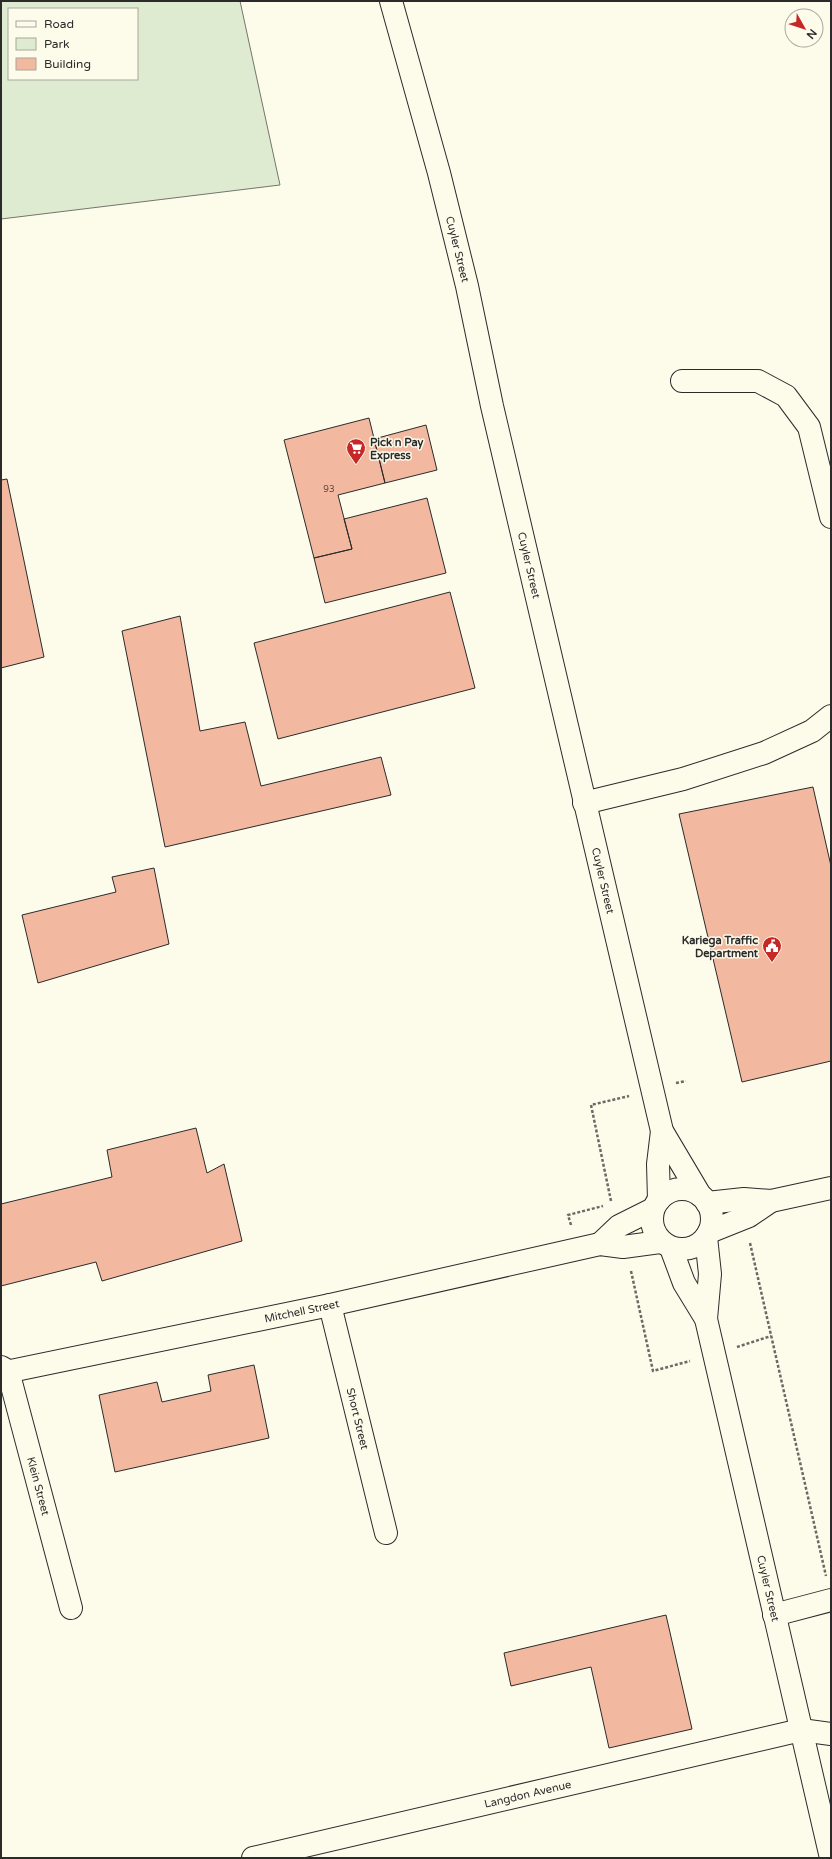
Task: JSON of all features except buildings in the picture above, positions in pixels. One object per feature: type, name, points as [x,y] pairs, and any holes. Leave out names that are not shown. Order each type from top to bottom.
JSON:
[{"type":"main road","name":"Cuyler Street","points":[[391,1],[439,173],[467,286],[492,406],[662,1131],[704,1199]]},
{"type":"main road","points":[[682,381],[758,380],[786,396],[809,427],[831,517]]},
{"type":"main road","points":[[584,803],[683,779],[764,753],[812,732],[831,716]]},
{"type":"main road","name":"Cuyler Street","points":[[656,1205],[658,1164],[662,1131]]},
{"type":"main road","points":[[600,1244],[619,1226],[656,1205],[668,1192],[680,1189],[690,1190],[704,1199],[771,1201],[831,1188]]},
{"type":"main road","points":[[704,1199],[712,1217],[708,1235]]},
{"type":"main road","points":[[656,1205],[651,1220],[654,1231],[666,1245],[683,1250],[695,1247],[708,1235],[749,1216],[771,1201]]},
{"type":"main road","name":"Cuyler Street","points":[[708,1235],[710,1274],[706,1319],[831,1858]]},
{"type":"main road","name":"Mitchell Street","points":[[3,1371],[330,1305],[600,1244],[623,1247],[666,1245]]},
{"type":"main road","name":"Cuyler Street","points":[[666,1245],[684,1283],[706,1319]]},
{"type":"main road","name":"Short Street","points":[[330,1305],[386,1533]]},
{"type":"main road","name":"Klein Street","points":[[3,1371],[72,1608]]},
{"type":"main road","points":[[774,1615],[829,1591]]},
{"type":"main road","points":[[801,1730],[831,1734]]},
{"type":"main road","name":"Langdon Avenue","points":[[253,1858],[801,1730]]},
{"type":"path","points":[[611,1203],[591,1105],[686,1081]]},
{"type":"path","points":[[578,1249],[568,1215],[604,1205]]},
{"type":"path","points":[[750,1242],[829,1591]]},
{"type":"path","points":[[630,1267],[653,1371]]},
{"type":"green space","points":[[1,1],[240,1],[280,185],[1,219]]},
{"type":"place","name":"Pick n Pay Express","points":[[356,465]]},
{"type":"place","name":"Kariega Traffic Department","points":[[772,963]]}]
